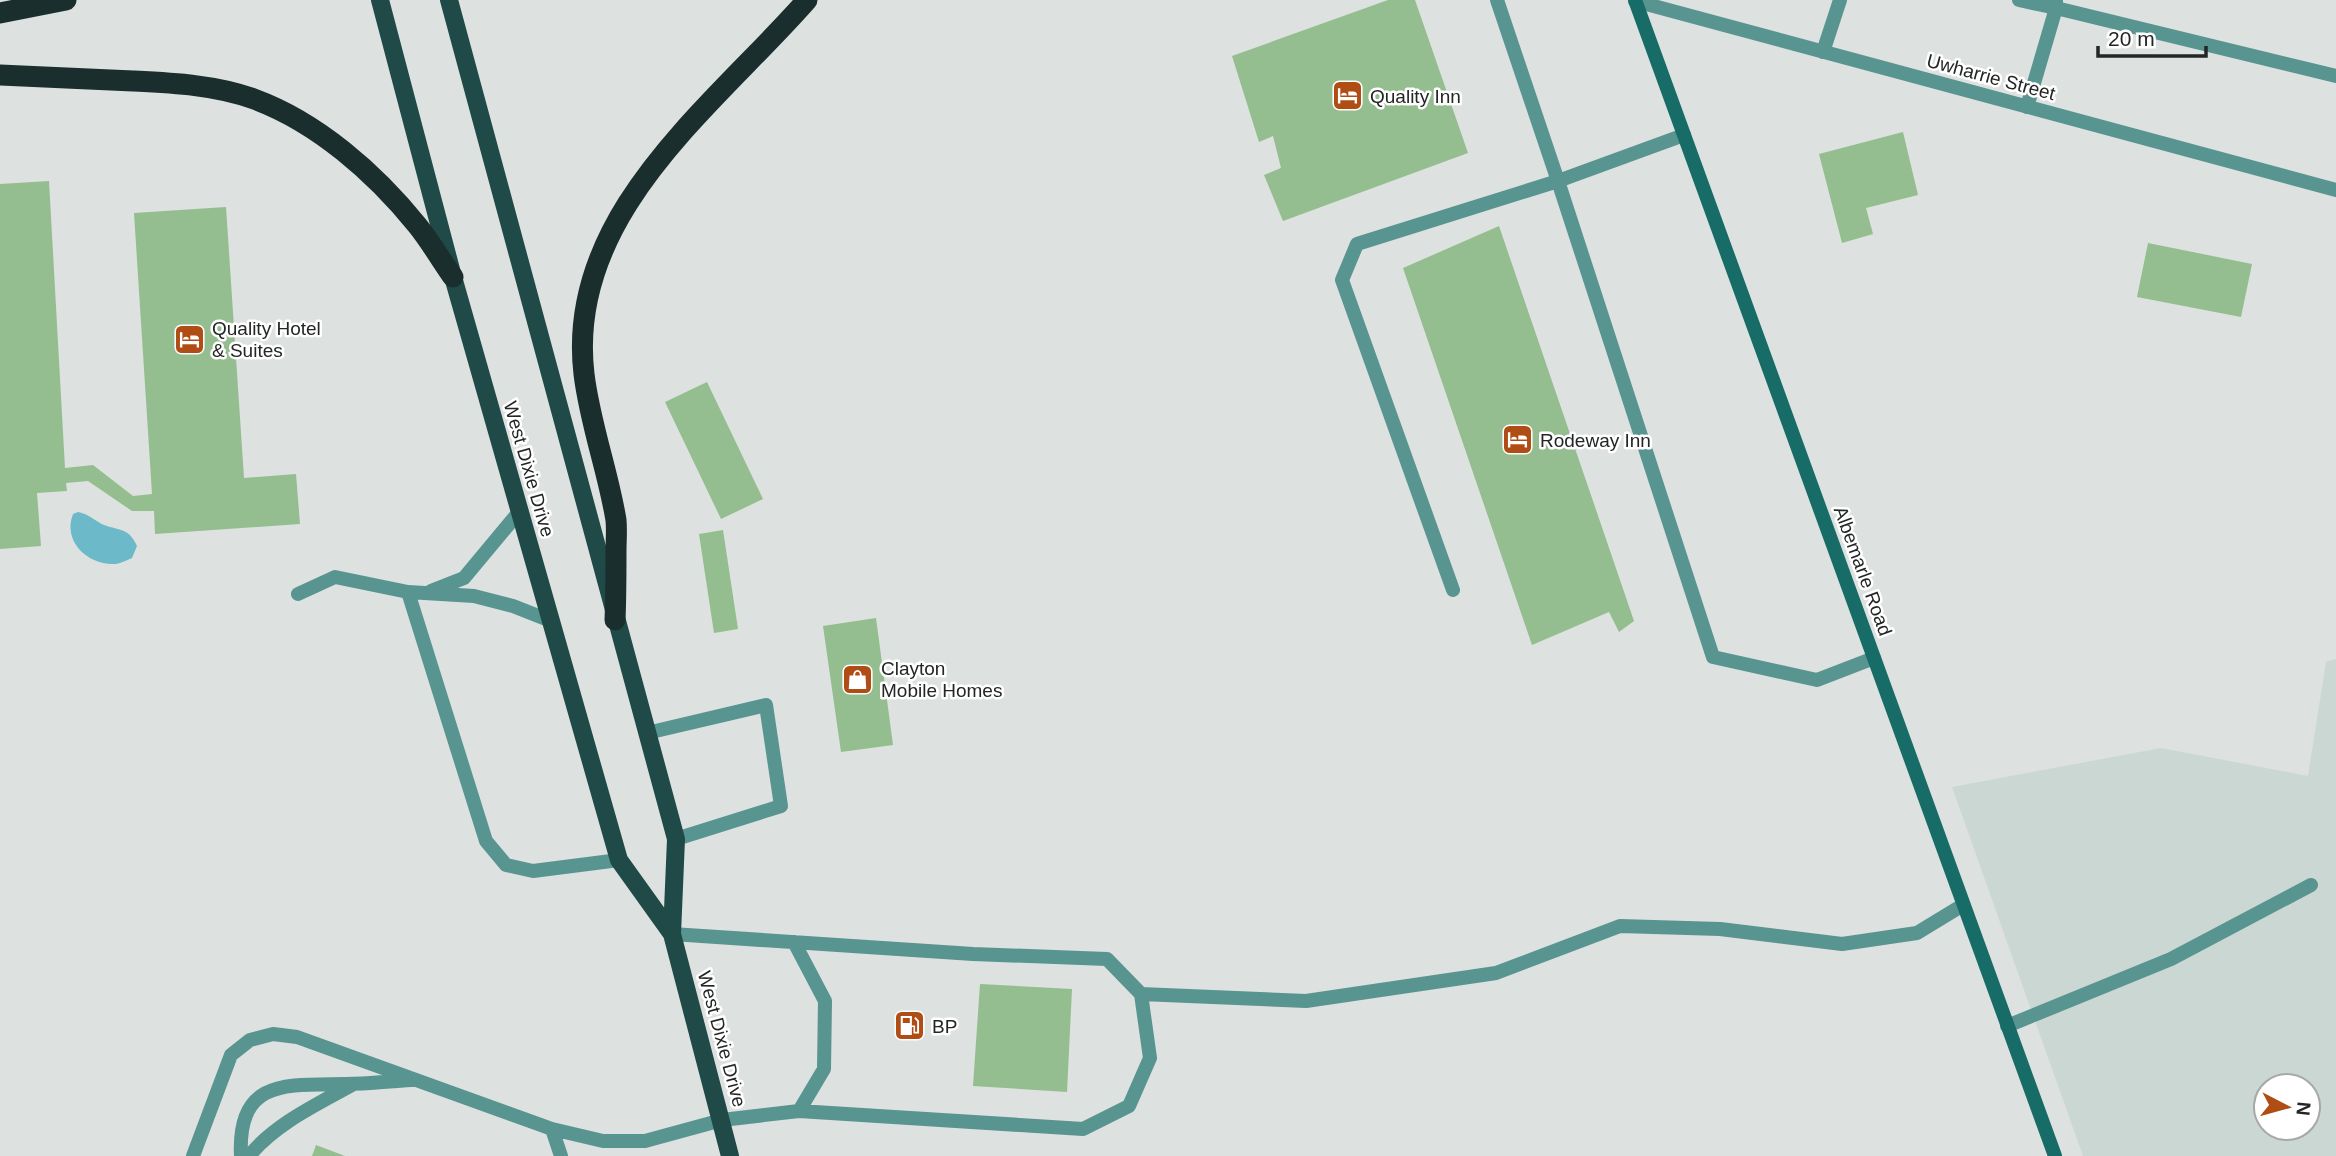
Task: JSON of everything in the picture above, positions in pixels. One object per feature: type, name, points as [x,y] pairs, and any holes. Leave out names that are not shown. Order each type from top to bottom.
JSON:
[{"type":"highway","points":[[0,13],[66,0]]},
{"type":"highway","points":[[615,621],[616,522],[583,372],[583,336],[588,300],[597,266],[623,209],[640,183],[701,111],[807,0]]},
{"type":"highway","points":[[0,75],[172,83],[210,87],[253,98],[294,117],[358,165],[391,195],[418,226],[453,277]]},
{"type":"main road","name":"West Dixie Drive","points":[[380,0],[453,277],[619,860],[672,933]]},
{"type":"main road","name":"West Dixie Drive","points":[[449,0],[676,839],[672,933],[730,1156]]},
{"type":"main road","name":"Albemarle Road","points":[[1635,1],[2055,1156]]},
{"type":"street","points":[[1497,0],[1713,657],[1816,680],[1874,658]]},
{"type":"street","points":[[1823,52],[1840,0]]},
{"type":"street","points":[[2020,0],[2056,4],[2336,76]]},
{"type":"street","name":"Uwharrie Street","points":[[1635,1],[2336,190]]},
{"type":"street","points":[[2027,107],[2056,4]]},
{"type":"street","points":[[1453,590],[1342,279],[1357,244],[1558,181],[1684,135]]},
{"type":"street","points":[[428,591],[464,578],[519,512]]},
{"type":"street","points":[[298,594],[335,577],[408,592],[428,591],[474,596],[551,621]]},
{"type":"street","points":[[408,592],[486,841],[506,865],[533,871],[619,860]]},
{"type":"street","points":[[647,733],[766,705],[781,806],[676,839]]},
{"type":"street","points":[[2007,1026],[2171,959],[2311,885]]},
{"type":"street","points":[[1141,994],[1306,1001],[1496,973],[1620,926],[1720,929],[1842,944],[1917,933],[1963,905]]},
{"type":"street","points":[[193,1156],[231,1055],[250,1040],[273,1034],[297,1037],[552,1129],[603,1141],[645,1141],[722,1120],[799,1111],[1083,1129],[1129,1106],[1150,1058],[1141,994],[1107,959],[973,954],[672,933]]},
{"type":"street","points":[[794,942],[825,1001],[824,1069],[799,1111]]},
{"type":"street","points":[[242,1156],[240,1138],[246,1117],[255,1100],[272,1089],[290,1085],[416,1079]]},
{"type":"street","points":[[249,1156],[259,1144],[301,1114],[353,1084]]},
{"type":"street","points":[[552,1129],[561,1156]]},
{"type":"shaded area","points":[[2336,659],[2336,1156],[2083,1156],[1952,787],[2161,748],[2308,776],[2326,662]]},
{"type":"water","points":[[78,512],[128,533],[137,546],[132,558],[116,564],[106,564],[80,550],[71,534],[73,514]]},
{"type":"building","name":"Quality Inn","points":[[1388,0],[1415,0],[1468,153],[1283,221],[1264,175],[1281,168],[1273,136],[1259,142],[1232,56]]},
{"type":"building","points":[[1903,132],[1918,195],[1866,208],[1873,234],[1842,243],[1819,154]]},
{"type":"building","name":"Quality Hotel & Suites","points":[[49,181],[65,468],[93,465],[133,496],[152,494],[134,213],[226,207],[244,478],[296,474],[300,524],[155,534],[154,511],[132,511],[88,481],[66,483],[67,491],[37,493],[41,546],[0,549],[0,184]]},
{"type":"building","name":"Rodeway Inn","points":[[1499,226],[1634,621],[1619,632],[1609,612],[1532,645],[1403,268]]},
{"type":"building","points":[[2148,243],[2252,264],[2241,317],[2137,297]]},
{"type":"building","points":[[707,382],[763,499],[721,519],[665,402]]},
{"type":"building","points":[[723,530],[738,629],[714,633],[699,534]]},
{"type":"building","points":[[876,618],[893,745],[841,752],[823,626]]},
{"type":"building","points":[[980,984],[1072,989],[1067,1092],[973,1086]]},
{"type":"building","points":[[316,1145],[345,1156],[312,1156]]},
{"type":"place","name":"Quality Inn","points":[[1347,96]]},
{"type":"place","name":"Quality Hotel & Suites","points":[[189,339]]},
{"type":"place","name":"Rodeway Inn","points":[[1517,440]]},
{"type":"place","name":"Clayton Mobile Homes","points":[[858,679]]},
{"type":"place","name":"BP","points":[[909,1026]]}]
